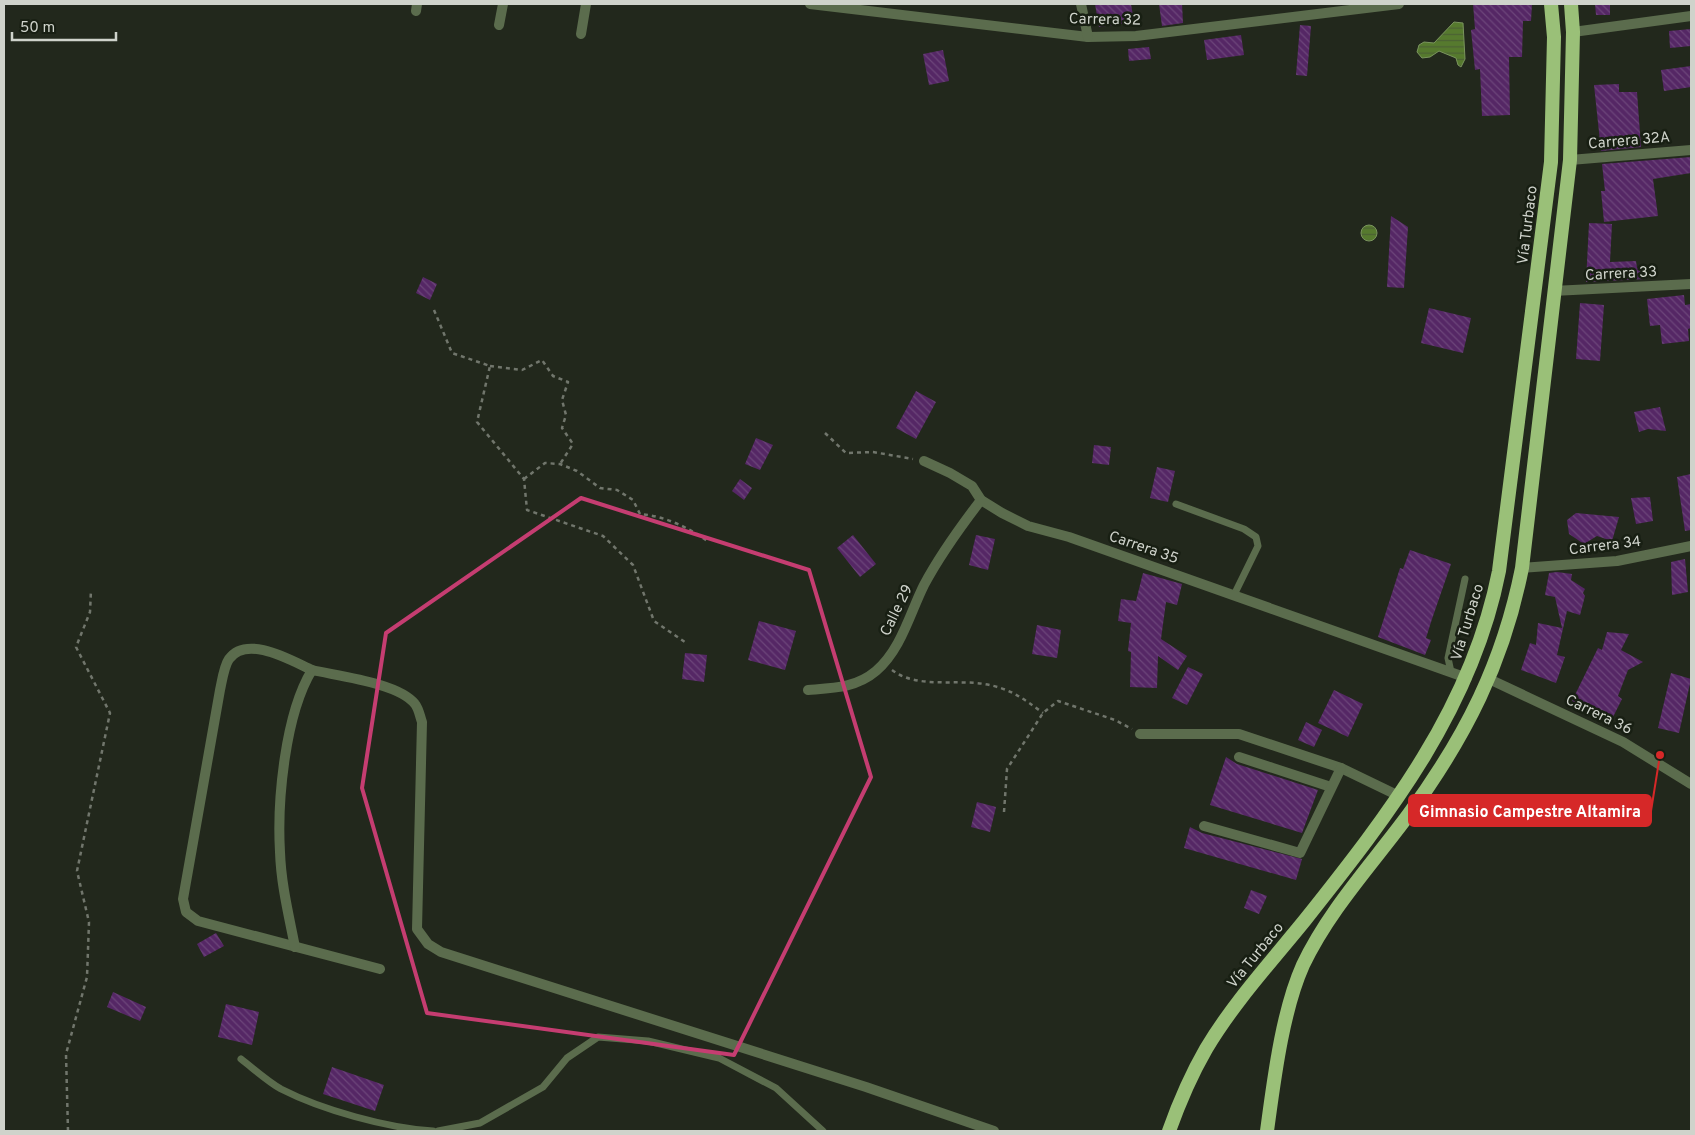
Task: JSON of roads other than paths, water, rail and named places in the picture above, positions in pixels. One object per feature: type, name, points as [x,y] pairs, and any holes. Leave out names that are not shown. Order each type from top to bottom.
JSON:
[{"type":"highway","name":"Vía Turbaco","points":[[1169,1131],[1180,1100],[1206,1050],[1236,1004],[1306,918],[1399,796],[1444,724],[1467,678],[1491,611],[1499,570],[1551,162],[1554,37],[1551,4]]},
{"type":"highway","points":[[1259,1131],[1268,1126],[1291,996],[1304,965],[1322,930],[1439,773],[1462,733],[1489,679],[1513,612],[1522,568],[1553,291],[1570,160],[1573,32],[1571,4]]},
{"type":"street","points":[[499,24],[503,4]]},
{"type":"street","points":[[580,34],[586,4]]},
{"type":"street","name":"Carrera 32","points":[[810,4],[851,6],[1088,37],[1136,36],[1399,4]]},
{"type":"street","points":[[1080,4],[1088,37]]},
{"type":"street","points":[[1314,4],[1316,15]]},
{"type":"street","points":[[1573,32],[1691,16]]},
{"type":"street","name":"Carrera 32A","points":[[1570,160],[1691,150]]},
{"type":"street","name":"Carrera 33","points":[[1553,291],[1691,284]]},
{"type":"street","name":"Carrera 35","points":[[924,461],[972,486],[982,500],[1028,526],[1068,537],[1467,678]]},
{"type":"street","name":"Calle 29","points":[[808,690],[848,687],[875,672],[889,658],[925,584],[962,525],[982,500]]},
{"type":"street","name":"Carrera 34","points":[[1522,568],[1617,562],[1691,546]]},
{"type":"street","points":[[380,969],[198,921],[186,912],[183,899],[220,690],[229,659],[241,651],[262,649],[312,670],[377,685],[406,695],[416,705],[422,722],[417,929],[428,944],[441,952],[866,1087],[994,1131]]},
{"type":"street","points":[[295,946],[280,853],[280,797],[290,732],[301,688],[312,670]]},
{"type":"street","name":"Carrera 36","points":[[1489,679],[1623,742],[1691,784]]},
{"type":"street","points":[[1140,734],[1239,734],[1341,768],[1399,796]]},
{"type":"street","points":[[1239,757],[1330,787]]},
{"type":"street","points":[[1204,826],[1300,853],[1330,787],[1341,768]]},
{"type":"lane","points":[[1176,504],[1244,529],[1256,537],[1258,546],[1234,595]]},
{"type":"lane","points":[[1451,672],[1448,658],[1465,578]]},
{"type":"lane","points":[[438,1131],[480,1123],[543,1086],[567,1058],[598,1037],[648,1041],[719,1058],[776,1088],[823,1131]]},
{"type":"lane","points":[[241,1059],[280,1088],[318,1106],[409,1130],[433,1131]]},
{"type":"place","name":"Gimnasio Campestre Altamira","points":[[1660,755]]}]
